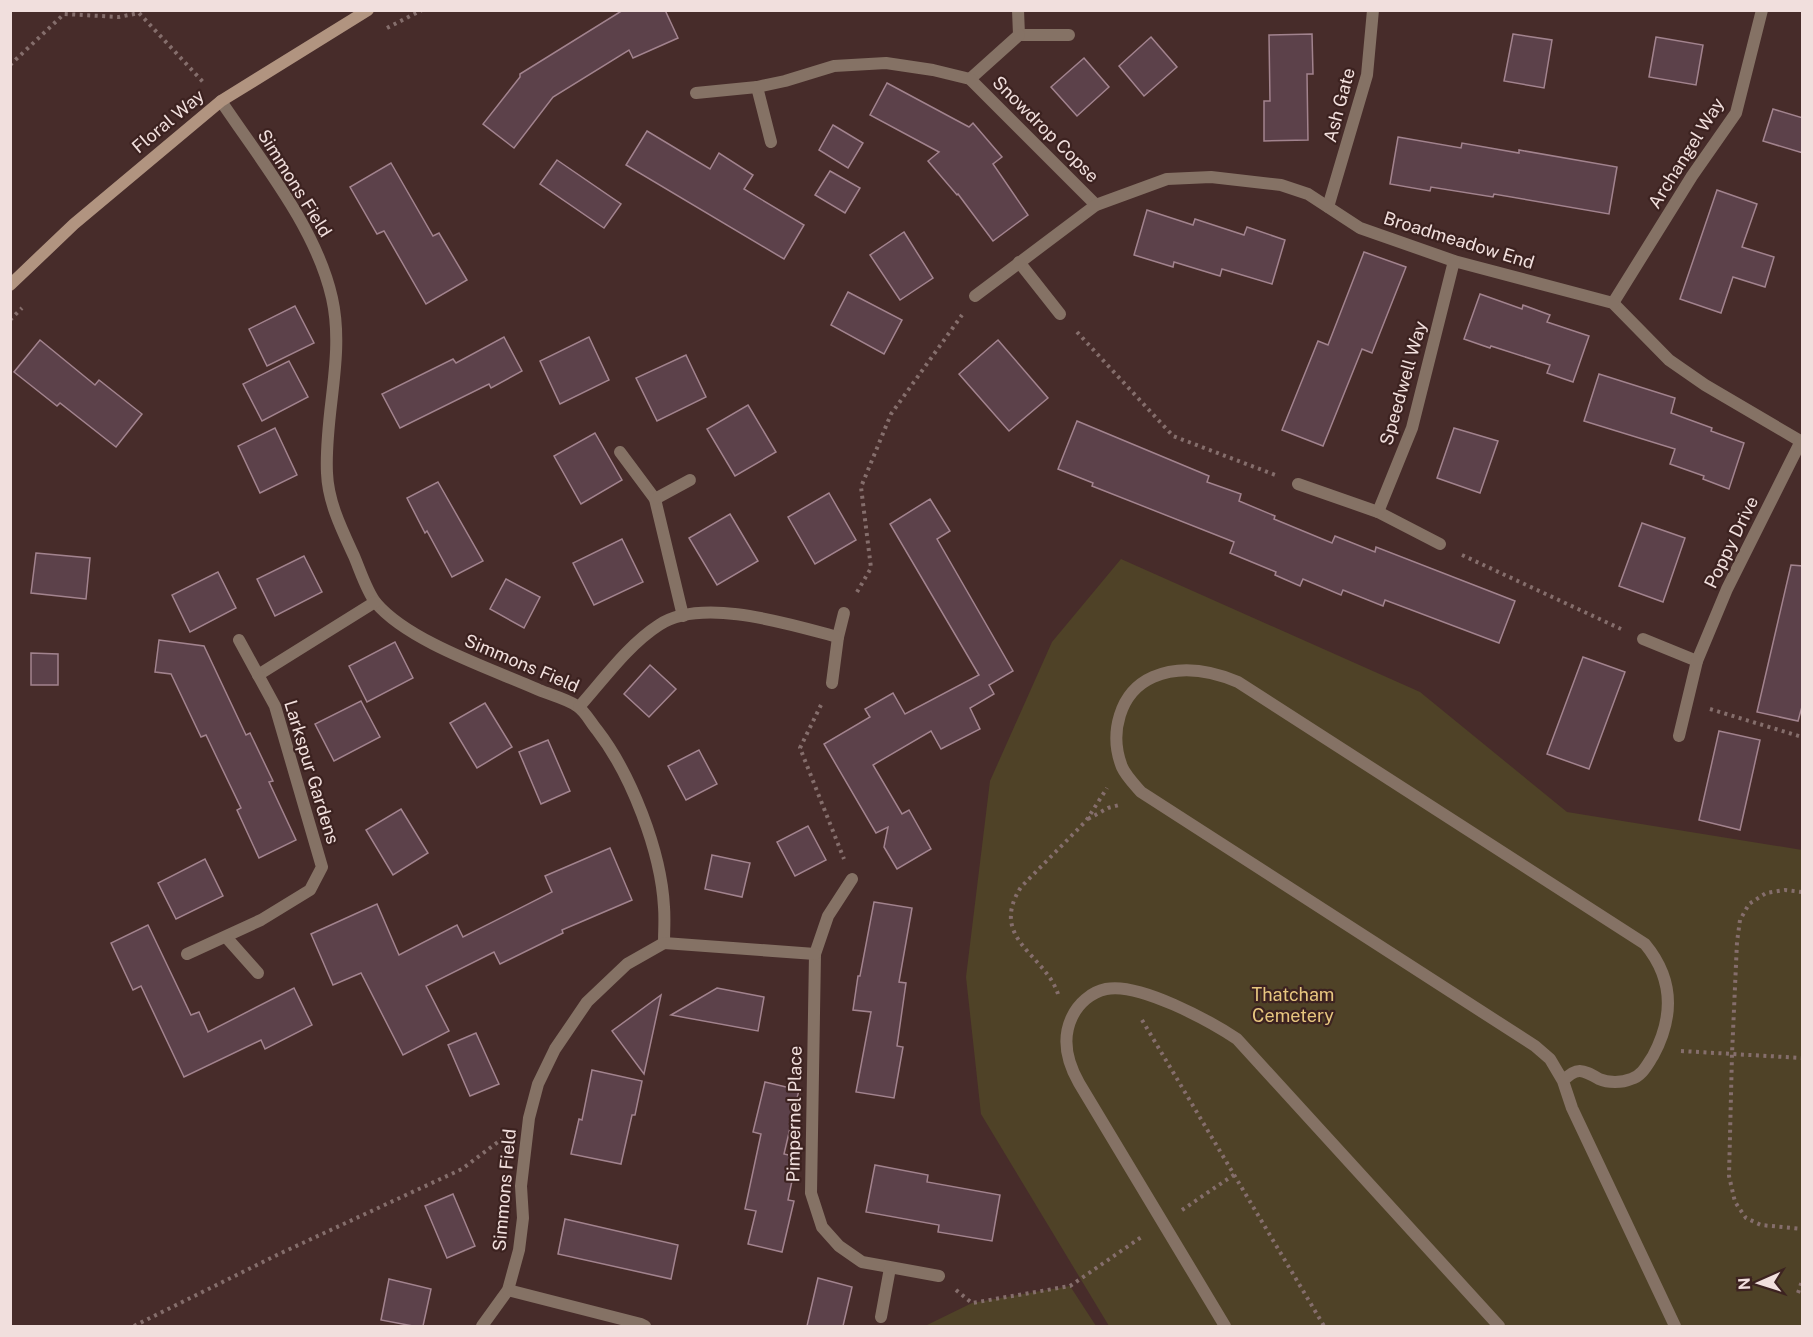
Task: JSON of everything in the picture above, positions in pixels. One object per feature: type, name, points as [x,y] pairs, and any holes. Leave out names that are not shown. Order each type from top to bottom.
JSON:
[{"type":"street","name":"Floral Way","points":[[10,285],[74,224],[221,101],[368,10]]},
{"type":"street","points":[[1018,10],[1019,35],[1069,35]]},
{"type":"street","name":"Ash Gate","points":[[1328,207],[1367,75],[1373,10]]},
{"type":"street","name":"Archangel Way","points":[[1613,303],[1692,176],[1736,113],[1762,10]]},
{"type":"street","name":"Snowdrop Copse","points":[[970,79],[1019,35]]},
{"type":"street","name":"Snowdrop Copse","points":[[696,93],[757,87],[834,66],[886,63],[933,70],[970,79],[1096,205]]},
{"type":"street","points":[[757,87],[771,142]]},
{"type":"street","name":"Simmons Field","points":[[221,101],[306,227],[322,263],[333,300],[336,336],[327,432],[327,476],[337,520],[375,602],[401,624],[428,641],[579,707],[608,745],[632,788],[658,869],[664,906],[664,943],[627,964],[587,1002],[555,1049],[538,1084],[530,1118],[521,1186],[523,1218],[519,1250],[508,1290],[482,1326]]},
{"type":"street","name":"Broadmeadow End","points":[[975,296],[1096,205],[1167,179],[1211,177],[1281,185],[1308,194],[1360,228],[1454,261],[1613,303]]},
{"type":"street","name":"Speedwell Way","points":[[1378,512],[1412,428],[1454,261]]},
{"type":"street","points":[[1019,262],[1060,314]]},
{"type":"street","points":[[1613,303],[1669,360],[1705,385],[1802,442]]},
{"type":"street","name":"Poppy Drive","points":[[1679,736],[1697,661],[1727,589],[1802,442]]},
{"type":"street","points":[[620,452],[655,499],[683,615]]},
{"type":"street","points":[[655,499],[690,480]]},
{"type":"street","points":[[1298,484],[1378,512],[1440,544]]},
{"type":"street","points":[[258,675],[375,602]]},
{"type":"street","points":[[832,682],[844,613]]},
{"type":"street","points":[[579,707],[638,642],[661,623],[683,615],[744,614],[838,637]]},
{"type":"street","name":"Larkspur Gardens","points":[[187,954],[261,920],[310,890],[322,867],[275,706],[239,639]]},
{"type":"street","points":[[1643,639],[1697,661]]},
{"type":"street","points":[[1563,1081],[1572,1072],[1579,1071],[1592,1074],[1601,1080],[1614,1082],[1632,1079],[1645,1070],[1663,1036],[1668,1017],[1668,997],[1656,958],[1645,944],[1238,682],[1221,675],[1187,670],[1155,676],[1141,683],[1124,704],[1118,721],[1116,738],[1123,768],[1131,780],[1150,799],[1535,1046],[1550,1059],[1563,1081],[1572,1108],[1675,1326]]},
{"type":"street","name":"Pimpernel Place","points":[[852,879],[828,916],[814,954],[811,1193],[822,1227],[839,1246],[862,1262],[939,1276]]},
{"type":"street","points":[[226,937],[258,973]]},
{"type":"street","points":[[664,943],[814,954]]},
{"type":"street","points":[[1225,1326],[1073,1072],[1066,1050],[1068,1026],[1082,1002],[1096,993],[1107,989],[1130,989],[1185,1009],[1237,1039],[1499,1326]]},
{"type":"street","points":[[881,1317],[890,1268]]},
{"type":"street","points":[[508,1290],[645,1326]]},
{"type":"street","points":[[595,1326],[598,1313]]},
{"type":"path","points":[[382,31],[422,10]]},
{"type":"path","points":[[10,64],[64,14],[119,17],[139,13],[221,101]]},
{"type":"path","points":[[844,613],[871,568],[861,487],[891,414],[975,296]]},
{"type":"path","points":[[10,320],[30,300]]},
{"type":"path","points":[[1060,314],[1173,436],[1298,484]]},
{"type":"path","points":[[1440,544],[1643,639]]},
{"type":"path","points":[[832,682],[800,748],[852,879]]},
{"type":"path","points":[[1687,701],[1803,737]]},
{"type":"path","points":[[1068,1026],[1054,983],[1018,943],[1012,924],[1014,897],[1086,821],[1111,781],[1118,752]]},
{"type":"path","points":[[1803,892],[1785,890],[1766,893],[1749,904],[1740,920],[1732,1054],[1729,1176],[1735,1202],[1746,1218],[1761,1224],[1803,1229]]},
{"type":"path","points":[[1123,988],[1324,1326]]},
{"type":"path","points":[[1656,1049],[1803,1058]]},
{"type":"path","points":[[134,1326],[279,1254],[462,1169],[530,1118]]},
{"type":"path","points":[[939,1276],[972,1302],[1070,1286]]},
{"type":"path","points":[[1798,1293],[1803,1281]]},
{"type":"green space","name":"Thatcham Cemetery","points":[[1121,559],[1420,692],[1567,812],[1802,850],[1802,1326],[1109,1326],[981,1114],[966,977],[990,781],[1052,642]]},
{"type":"green space","points":[[1070,1286],[1096,1326],[925,1326],[972,1303]]},
{"type":"building","points":[[623,10],[665,10],[678,38],[633,58],[629,50],[553,97],[514,148],[483,124],[520,74]]},
{"type":"building","points":[[1312,34],[1313,74],[1307,74],[1308,140],[1264,141],[1264,101],[1270,101],[1269,35]]},
{"type":"building","points":[[1513,34],[1552,40],[1544,88],[1504,81]]},
{"type":"building","points":[[1151,37],[1177,67],[1144,96],[1119,66]]},
{"type":"building","points":[[1656,37],[1703,45],[1696,85],[1649,77]]},
{"type":"building","points":[[1084,58],[1109,87],[1077,116],[1051,87]]},
{"type":"building","points":[[887,83],[969,127],[973,123],[1002,157],[993,164],[1028,215],[993,241],[958,194],[928,161],[939,152],[870,115]]},
{"type":"building","points":[[1773,109],[1803,118],[1803,153],[1763,141]]},
{"type":"building","points":[[833,125],[863,143],[848,168],[819,150]]},
{"type":"building","points":[[647,131],[710,169],[719,153],[753,175],[744,189],[804,225],[784,259],[626,165]]},
{"type":"building","points":[[1398,137],[1461,148],[1462,143],[1519,153],[1519,150],[1617,167],[1609,214],[1494,194],[1493,197],[1431,187],[1430,191],[1390,184]]},
{"type":"building","points":[[557,160],[621,204],[604,228],[540,184]]},
{"type":"building","points":[[391,163],[433,236],[439,233],[467,280],[426,304],[384,231],[377,234],[350,187]]},
{"type":"building","points":[[830,171],[860,188],[845,213],[815,195]]},
{"type":"building","points":[[1717,190],[1757,204],[1742,247],[1774,257],[1765,287],[1733,277],[1721,313],[1680,299]]},
{"type":"building","points":[[1147,210],[1193,225],[1195,219],[1244,235],[1247,227],[1285,240],[1272,284],[1222,269],[1220,276],[1174,262],[1173,267],[1134,255]]},
{"type":"building","points":[[904,232],[933,278],[900,300],[870,255]]},
{"type":"building","points":[[1364,252],[1406,267],[1372,353],[1362,349],[1323,446],[1282,430],[1318,341],[1328,345]]},
{"type":"building","points":[[848,292],[902,320],[884,354],[831,325]]},
{"type":"building","points":[[1480,294],[1522,309],[1523,305],[1550,315],[1547,322],[1589,336],[1573,382],[1547,373],[1550,365],[1464,339]]},
{"type":"building","points":[[295,306],[314,343],[267,366],[249,329]]},
{"type":"building","points":[[504,337],[522,371],[491,388],[489,384],[400,428],[382,394],[453,359],[456,363]]},
{"type":"building","points":[[589,337],[609,380],[560,404],[540,361]]},
{"type":"building","points":[[40,340],[95,385],[99,380],[142,414],[116,447],[60,403],[57,406],[14,372]]},
{"type":"building","points":[[998,340],[1048,398],[1009,431],[959,374]]},
{"type":"building","points":[[686,355],[706,397],[657,421],[636,378]]},
{"type":"building","points":[[289,361],[308,397],[262,421],[243,384]]},
{"type":"building","points":[[1599,374],[1675,398],[1671,413],[1744,443],[1729,489],[1703,479],[1704,476],[1670,464],[1675,449],[1584,421]]},
{"type":"building","points":[[748,405],[776,452],[735,476],[707,429]]},
{"type":"building","points":[[1077,421],[1209,476],[1207,482],[1241,494],[1239,501],[1275,516],[1274,519],[1332,543],[1335,536],[1375,552],[1376,547],[1515,601],[1499,643],[1385,600],[1383,606],[1343,590],[1341,595],[1303,579],[1300,586],[1275,575],[1276,572],[1230,553],[1234,542],[1092,486],[1093,483],[1058,469]]},
{"type":"building","points":[[275,428],[297,475],[260,493],[238,446]]},
{"type":"building","points":[[1454,428],[1498,441],[1480,493],[1437,478]]},
{"type":"building","points":[[595,433],[622,480],[581,504],[554,456]]},
{"type":"building","points":[[438,482],[483,561],[452,577],[407,498]]},
{"type":"building","points":[[829,493],[856,540],[815,564],[788,517]]},
{"type":"building","points":[[930,499],[950,531],[937,539],[1013,671],[989,685],[994,694],[970,708],[980,729],[941,749],[931,731],[873,765],[902,814],[909,810],[931,849],[897,869],[884,847],[888,827],[876,833],[824,744],[870,717],[865,709],[893,693],[905,714],[979,675],[890,524]]},
{"type":"building","points":[[730,514],[758,561],[717,585],[689,538]]},
{"type":"building","points":[[1642,523],[1685,538],[1663,602],[1619,586]]},
{"type":"building","points":[[622,539],[643,582],[594,605],[573,563]]},
{"type":"building","points":[[36,553],[90,558],[86,599],[31,593]]},
{"type":"building","points":[[304,556],[322,592],[275,616],[257,579]]},
{"type":"building","points":[[1791,565],[1803,566],[1803,703],[1798,721],[1757,712]]},
{"type":"building","points":[[218,572],[236,608],[190,632],[172,595]]},
{"type":"building","points":[[506,579],[540,597],[524,628],[490,609]]},
{"type":"building","points":[[159,640],[204,646],[246,735],[250,733],[273,781],[269,782],[296,840],[259,858],[237,810],[241,808],[206,735],[201,737],[171,674],[155,672]]},
{"type":"building","points":[[395,642],[413,678],[367,702],[349,666]]},
{"type":"building","points":[[31,653],[58,654],[58,685],[31,685]]},
{"type":"building","points":[[1583,657],[1625,672],[1589,769],[1547,754]]},
{"type":"building","points":[[650,665],[676,689],[649,717],[624,694]]},
{"type":"building","points":[[361,701],[380,737],[334,761],[315,724]]},
{"type":"building","points":[[485,703],[512,747],[477,768],[450,723]]},
{"type":"building","points":[[1719,731],[1760,740],[1740,830],[1699,820]]},
{"type":"building","points":[[548,740],[570,791],[541,804],[519,752]]},
{"type":"building","points":[[699,750],[717,784],[686,800],[668,766]]},
{"type":"building","points":[[401,809],[428,853],[393,875],[366,830]]},
{"type":"building","points":[[808,826],[826,860],[795,876],[777,842]]},
{"type":"building","points":[[610,848],[632,900],[562,930],[563,933],[500,964],[494,952],[426,986],[449,1031],[403,1055],[361,973],[333,985],[311,934],[377,904],[399,955],[457,925],[463,937],[552,892],[545,876]]},
{"type":"building","points":[[712,855],[750,863],[742,897],[705,889]]},
{"type":"building","points":[[205,859],[223,896],[176,919],[158,883]]},
{"type":"building","points":[[874,902],[912,908],[899,982],[906,983],[897,1046],[903,1047],[894,1098],[856,1092],[871,1012],[853,1010]]},
{"type":"building","points":[[148,925],[191,1015],[199,1012],[208,1032],[294,988],[312,1025],[265,1049],[261,1040],[184,1077],[141,986],[133,990],[111,943]]},
{"type":"building","points":[[717,988],[764,997],[758,1031],[671,1015]]},
{"type":"building","points":[[661,995],[644,1074],[612,1031]]},
{"type":"building","points":[[476,1033],[499,1084],[470,1096],[448,1045]]},
{"type":"building","points":[[592,1070],[642,1081],[621,1164],[571,1154],[579,1119],[582,1120]]},
{"type":"building","points":[[765,1082],[799,1090],[784,1154],[797,1157],[788,1200],[794,1201],[782,1252],[748,1244],[756,1211],[745,1209],[761,1134],[753,1132]]},
{"type":"building","points":[[875,1165],[928,1175],[927,1182],[1000,1195],[992,1241],[938,1232],[939,1225],[866,1212]]},
{"type":"building","points":[[453,1194],[475,1246],[447,1258],[425,1206]]},
{"type":"building","points":[[565,1219],[678,1245],[671,1279],[558,1254]]},
{"type":"building","points":[[818,1278],[852,1287],[843,1326],[807,1326]]},
{"type":"building","points":[[389,1279],[431,1289],[423,1326],[381,1320]]}]
